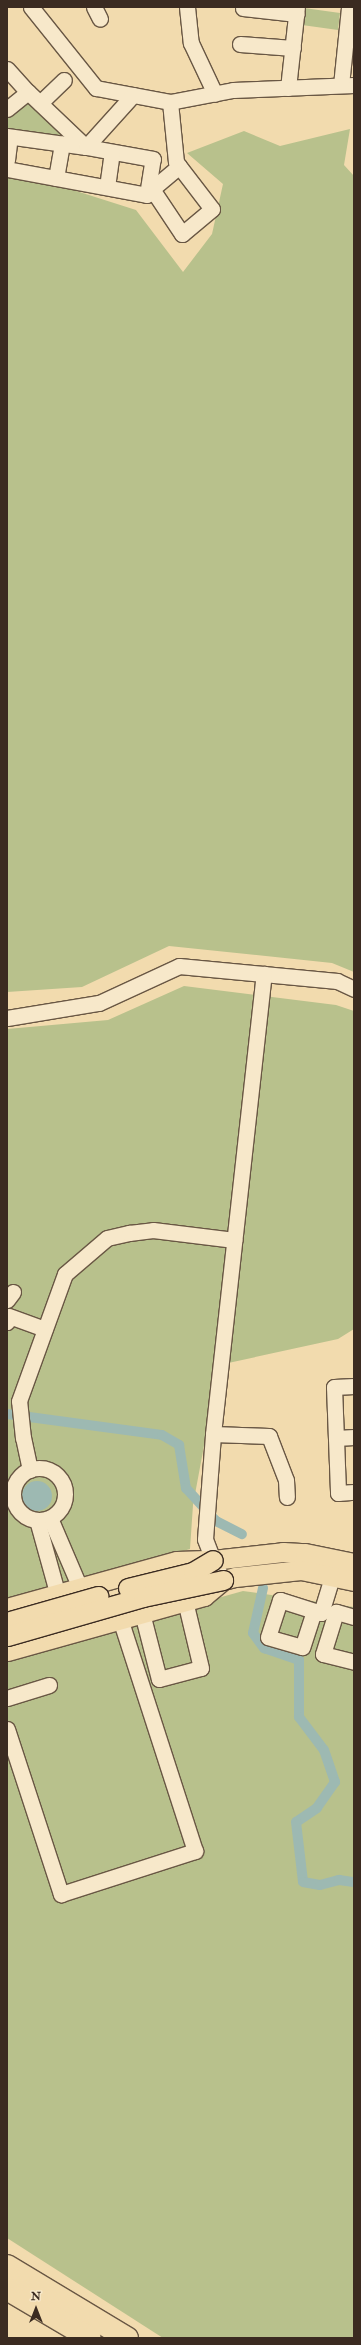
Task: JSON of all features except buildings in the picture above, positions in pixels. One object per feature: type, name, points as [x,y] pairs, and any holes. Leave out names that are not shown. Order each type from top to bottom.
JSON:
[{"type":"highway","points":[[7,2266],[127,2338]]},
{"type":"highway","points":[[7,2289],[90,2338]]},
{"type":"main road","points":[[7,1608],[177,1561],[213,1560],[275,1553],[304,1553],[354,1563]]},
{"type":"main road","points":[[7,1622],[193,1572],[213,1560]]},
{"type":"main road","points":[[7,1636],[143,1597],[247,1575],[288,1570],[314,1572],[354,1581]]},
{"type":"main road","points":[[7,1651],[185,1601],[209,1593],[223,1580]]},
{"type":"street","points":[[30,7],[96,88],[170,102],[233,90],[347,85],[349,7]]},
{"type":"street","points":[[187,7],[192,43],[214,94]]},
{"type":"street","points":[[244,8],[297,10],[288,88]]},
{"type":"street","points":[[240,44],[293,48]]},
{"type":"street","points":[[7,69],[28,92],[86,147]]},
{"type":"street","points":[[40,103],[64,80]]},
{"type":"street","points":[[7,110],[28,92]]},
{"type":"street","points":[[86,147],[133,95]]},
{"type":"street","points":[[170,102],[176,162],[179,166]]},
{"type":"street","points":[[7,160],[9,136],[86,147],[153,159],[147,195],[7,169]]},
{"type":"street","points":[[56,178],[62,144]]},
{"type":"street","points":[[107,187],[112,152]]},
{"type":"street","points":[[7,1018],[99,1003],[179,966],[337,981],[354,988]]},
{"type":"street","points":[[223,1580],[213,1560],[206,1539],[213,1434],[264,974]]},
{"type":"street","points":[[30,1470],[13,1400],[45,1329],[65,1274],[107,1238],[129,1233],[153,1230],[234,1240]]},
{"type":"street","points":[[8,1318],[45,1329]]},
{"type":"street","points":[[354,1386],[334,1387],[338,1492],[354,1492]]},
{"type":"street","points":[[213,1434],[269,1436],[286,1480],[287,1497]]},
{"type":"street","points":[[336,1438],[354,1437]]},
{"type":"street","points":[[30,1470],[47,1470],[54,1474],[64,1488],[62,1505],[43,1519],[25,1516],[19,1511],[13,1496],[17,1480],[30,1470]]},
{"type":"street","points":[[43,1519],[78,1588],[86,1629]]},
{"type":"street","points":[[43,1519],[67,1634]]},
{"type":"street","points":[[314,1611],[321,1613],[332,1576]]},
{"type":"street","points":[[142,1613],[159,1679],[201,1668],[185,1601]]},
{"type":"street","points":[[354,1617],[336,1612],[323,1654],[354,1662]]},
{"type":"street","points":[[7,1728],[62,1894],[195,1850],[120,1619]]},
{"type":"street","points":[[7,1698],[49,1685]]},
{"type":"green space","points":[[304,8],[340,13],[338,30],[302,25]]},
{"type":"green space","points":[[27,101],[66,132],[64,137],[7,134],[7,117]]},
{"type":"green space","points":[[350,129],[344,165],[354,176],[354,972],[332,963],[169,946],[82,987],[7,992],[7,169],[136,210],[183,272],[212,234],[223,184],[187,153],[244,131],[280,146]]},
{"type":"green space","points":[[184,986],[336,1005],[354,1011],[354,1329],[338,1339],[219,1365],[193,1505],[190,1549],[7,1602],[7,1029],[108,1020]]},
{"type":"green space","points":[[243,1591],[354,1607],[354,2338],[163,2338],[7,2238],[7,1657]]},
{"type":"water","points":[[37,1481],[48,1485],[52,1496],[48,1507],[37,1511],[26,1507],[22,1496],[26,1485]]},
{"type":"waterway","points":[[7,1414],[162,1435],[179,1445],[186,1488],[216,1521],[242,1534]]},
{"type":"waterway","points":[[263,1588],[253,1633],[264,1648],[299,1660],[299,1717],[324,1750],[335,1782],[317,1808],[296,1822],[303,1882],[320,1885],[339,1880],[354,1882]]}]
